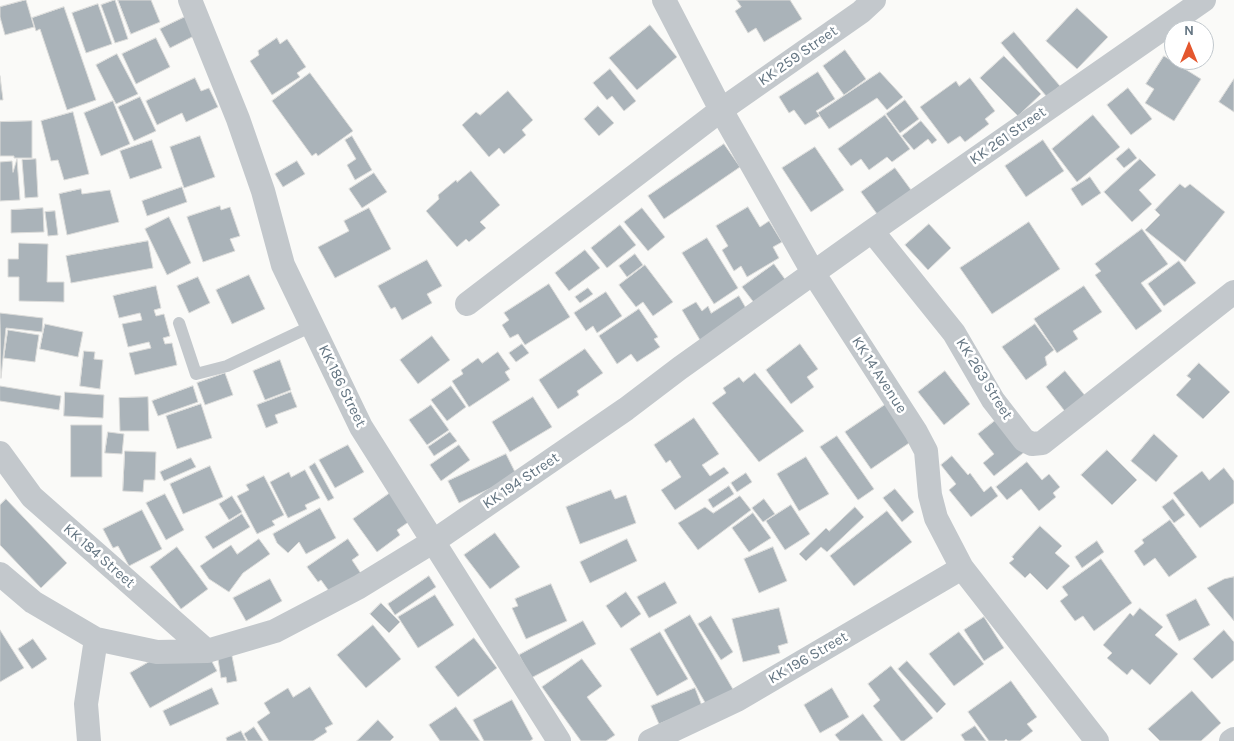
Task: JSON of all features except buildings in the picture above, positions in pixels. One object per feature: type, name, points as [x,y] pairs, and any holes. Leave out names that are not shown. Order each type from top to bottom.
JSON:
[{"type":"street","name":"KK 186 Street","points":[[190,0],[238,119],[263,191],[283,265],[361,427],[559,741]]},
{"type":"street","name":"KK 14 Avenue","points":[[664,0],[721,110],[814,274],[916,432],[926,451],[930,495],[936,518],[962,568],[1097,741]]},
{"type":"street","name":"KK 259 Street","points":[[467,304],[721,110],[861,12],[874,0]]},
{"type":"street","name":"KK 261 Street","points":[[814,274],[872,231],[1204,0]]},
{"type":"street","name":"KK 263 Street","points":[[872,231],[954,333],[993,400],[1024,440],[1032,444],[1042,443],[1234,292]]},
{"type":"street","name":"KK 194 Street","points":[[208,651],[275,631],[359,587],[434,541],[626,409],[680,368],[814,274]]},
{"type":"street","name":"KK 184 Street","points":[[0,453],[32,497],[208,651]]},
{"type":"street","name":"KK 196 Street","points":[[650,741],[737,700],[962,568]]},
{"type":"street","points":[[0,574],[33,602],[96,639],[157,652],[208,651]]},
{"type":"street","points":[[89,741],[86,704],[96,639]]},
{"type":"lane","points":[[180,323],[196,374],[227,366],[312,326]]}]
